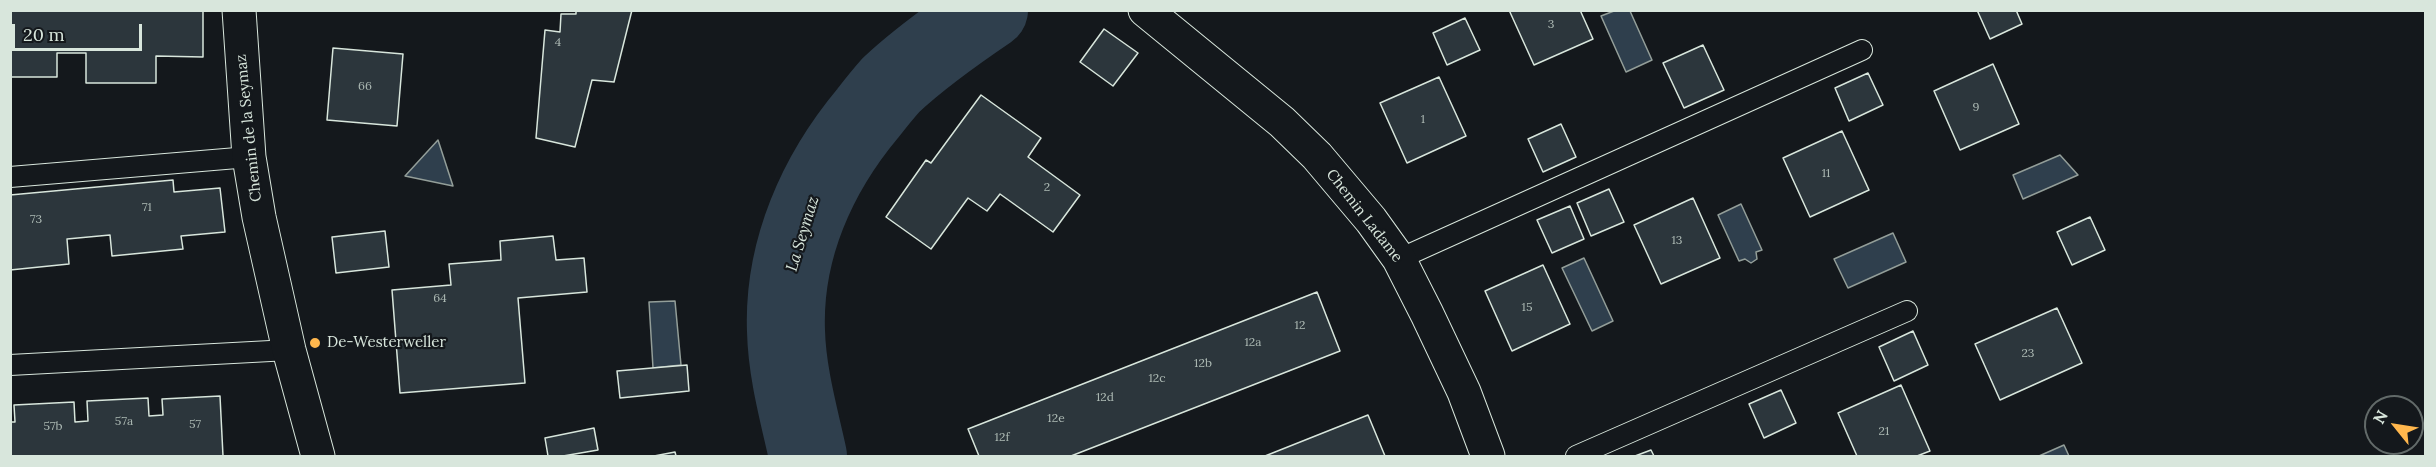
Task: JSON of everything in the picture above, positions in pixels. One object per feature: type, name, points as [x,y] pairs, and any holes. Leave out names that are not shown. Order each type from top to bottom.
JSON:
[{"type":"street","name":"Chemin de la Seymaz","points":[[239,10],[249,157],[259,217],[289,350],[318,456]]},
{"type":"street","name":"Chemin Ladame","points":[[1157,20],[1282,122],[1317,156],[1371,220],[1399,259],[1464,392],[1488,456]]},
{"type":"lane","points":[[1399,259],[1862,50]]},
{"type":"lane","points":[[10,177],[249,157]]},
{"type":"lane","points":[[1576,456],[1907,310]]},
{"type":"lane","points":[[10,365],[289,350]]},
{"type":"green space","points":[[827,431],[832,456],[816,456],[812,435]]},
{"type":"water","points":[[1614,11],[1630,11],[1652,60],[1626,72],[1601,16]]},
{"type":"water","points":[[438,140],[453,186],[405,176]]},
{"type":"water","points":[[2060,155],[2078,175],[2023,199],[2013,175]]},
{"type":"water","points":[[1741,204],[1762,250],[1756,252],[1757,259],[1751,263],[1745,259],[1739,261],[1718,215]]},
{"type":"water","points":[[1893,233],[1906,262],[1848,288],[1834,259]]},
{"type":"water","points":[[1584,258],[1613,321],[1592,331],[1562,268]]},
{"type":"water","points":[[675,301],[681,365],[653,368],[649,302]]},
{"type":"water","points":[[2064,445],[2069,456],[2039,456]]},
{"type":"building","points":[[10,10],[203,10],[203,57],[156,56],[156,83],[86,83],[86,53],[57,53],[57,77],[10,77]]},
{"type":"building","points":[[576,10],[632,10],[614,82],[592,80],[575,147],[536,138],[545,30],[560,32],[561,14],[576,14]]},
{"type":"building","points":[[1509,10],[1580,10],[1593,39],[1534,65]]},
{"type":"building","points":[[1977,10],[2016,10],[2022,24],[1990,39]]},
{"type":"building","points":[[1465,18],[1480,50],[1447,65],[1433,33]]},
{"type":"building","points":[[1104,29],[1138,53],[1113,86],[1080,62]]},
{"type":"building","points":[[1703,45],[1724,90],[1684,108],[1663,63]]},
{"type":"building","points":[[333,48],[403,54],[397,126],[327,120]]},
{"type":"building","points":[[1993,64],[2019,124],[1960,150],[1934,91]]},
{"type":"building","points":[[1868,73],[1883,105],[1849,121],[1835,88]]},
{"type":"building","points":[[1439,77],[1466,136],[1407,163],[1380,103]]},
{"type":"building","points":[[981,95],[1041,138],[1028,157],[1080,195],[1053,232],[1000,194],[987,211],[968,198],[931,249],[886,217],[926,160],[931,163]]},
{"type":"building","points":[[1561,124],[1576,157],[1543,172],[1528,139]]},
{"type":"building","points":[[1842,131],[1869,190],[1810,217],[1783,158]]},
{"type":"building","points":[[173,180],[174,192],[220,188],[225,232],[181,236],[183,249],[112,256],[110,235],[67,239],[69,264],[10,270],[10,195]]},
{"type":"building","points":[[1609,189],[1624,222],[1591,236],[1577,203]]},
{"type":"building","points":[[1693,198],[1720,258],[1661,284],[1634,225]]},
{"type":"building","points":[[1570,206],[1584,239],[1552,253],[1537,220]]},
{"type":"building","points":[[2090,217],[2105,250],[2072,265],[2057,232]]},
{"type":"building","points":[[385,231],[389,267],[336,273],[332,237]]},
{"type":"building","points":[[553,236],[556,260],[584,258],[587,292],[518,298],[525,383],[400,393],[392,290],[451,285],[449,264],[501,260],[500,241]]},
{"type":"building","points":[[1543,265],[1570,324],[1512,351],[1485,291]]},
{"type":"building","points":[[1317,292],[1340,351],[1071,456],[979,456],[968,429]]},
{"type":"building","points":[[2057,308],[2082,363],[2000,400],[1975,344]]},
{"type":"building","points":[[1913,331],[1928,365],[1894,381],[1879,347]]},
{"type":"building","points":[[687,365],[689,391],[620,398],[617,371]]},
{"type":"building","points":[[1901,385],[1930,451],[1917,456],[1857,456],[1838,413]]},
{"type":"building","points":[[1781,390],[1796,423],[1764,438],[1749,404]]},
{"type":"building","points":[[220,396],[223,456],[10,456],[10,422],[15,422],[14,405],[74,402],[75,422],[88,421],[87,401],[148,398],[149,416],[163,415],[162,399]]},
{"type":"building","points":[[1368,415],[1385,456],[1265,456]]},
{"type":"building","points":[[594,428],[598,450],[548,456],[545,438]]},
{"type":"building","points":[[1651,450],[1654,456],[1635,456]]},
{"type":"building","points":[[675,452],[676,456],[654,456]]},
{"type":"waterway","name":"La Seymaz","points":[[808,456],[791,378],[786,331],[790,271],[807,214],[833,161],[891,85],[938,46],[989,10]]},
{"type":"place","name":"De-Westerweller","points":[[315,343]]}]
